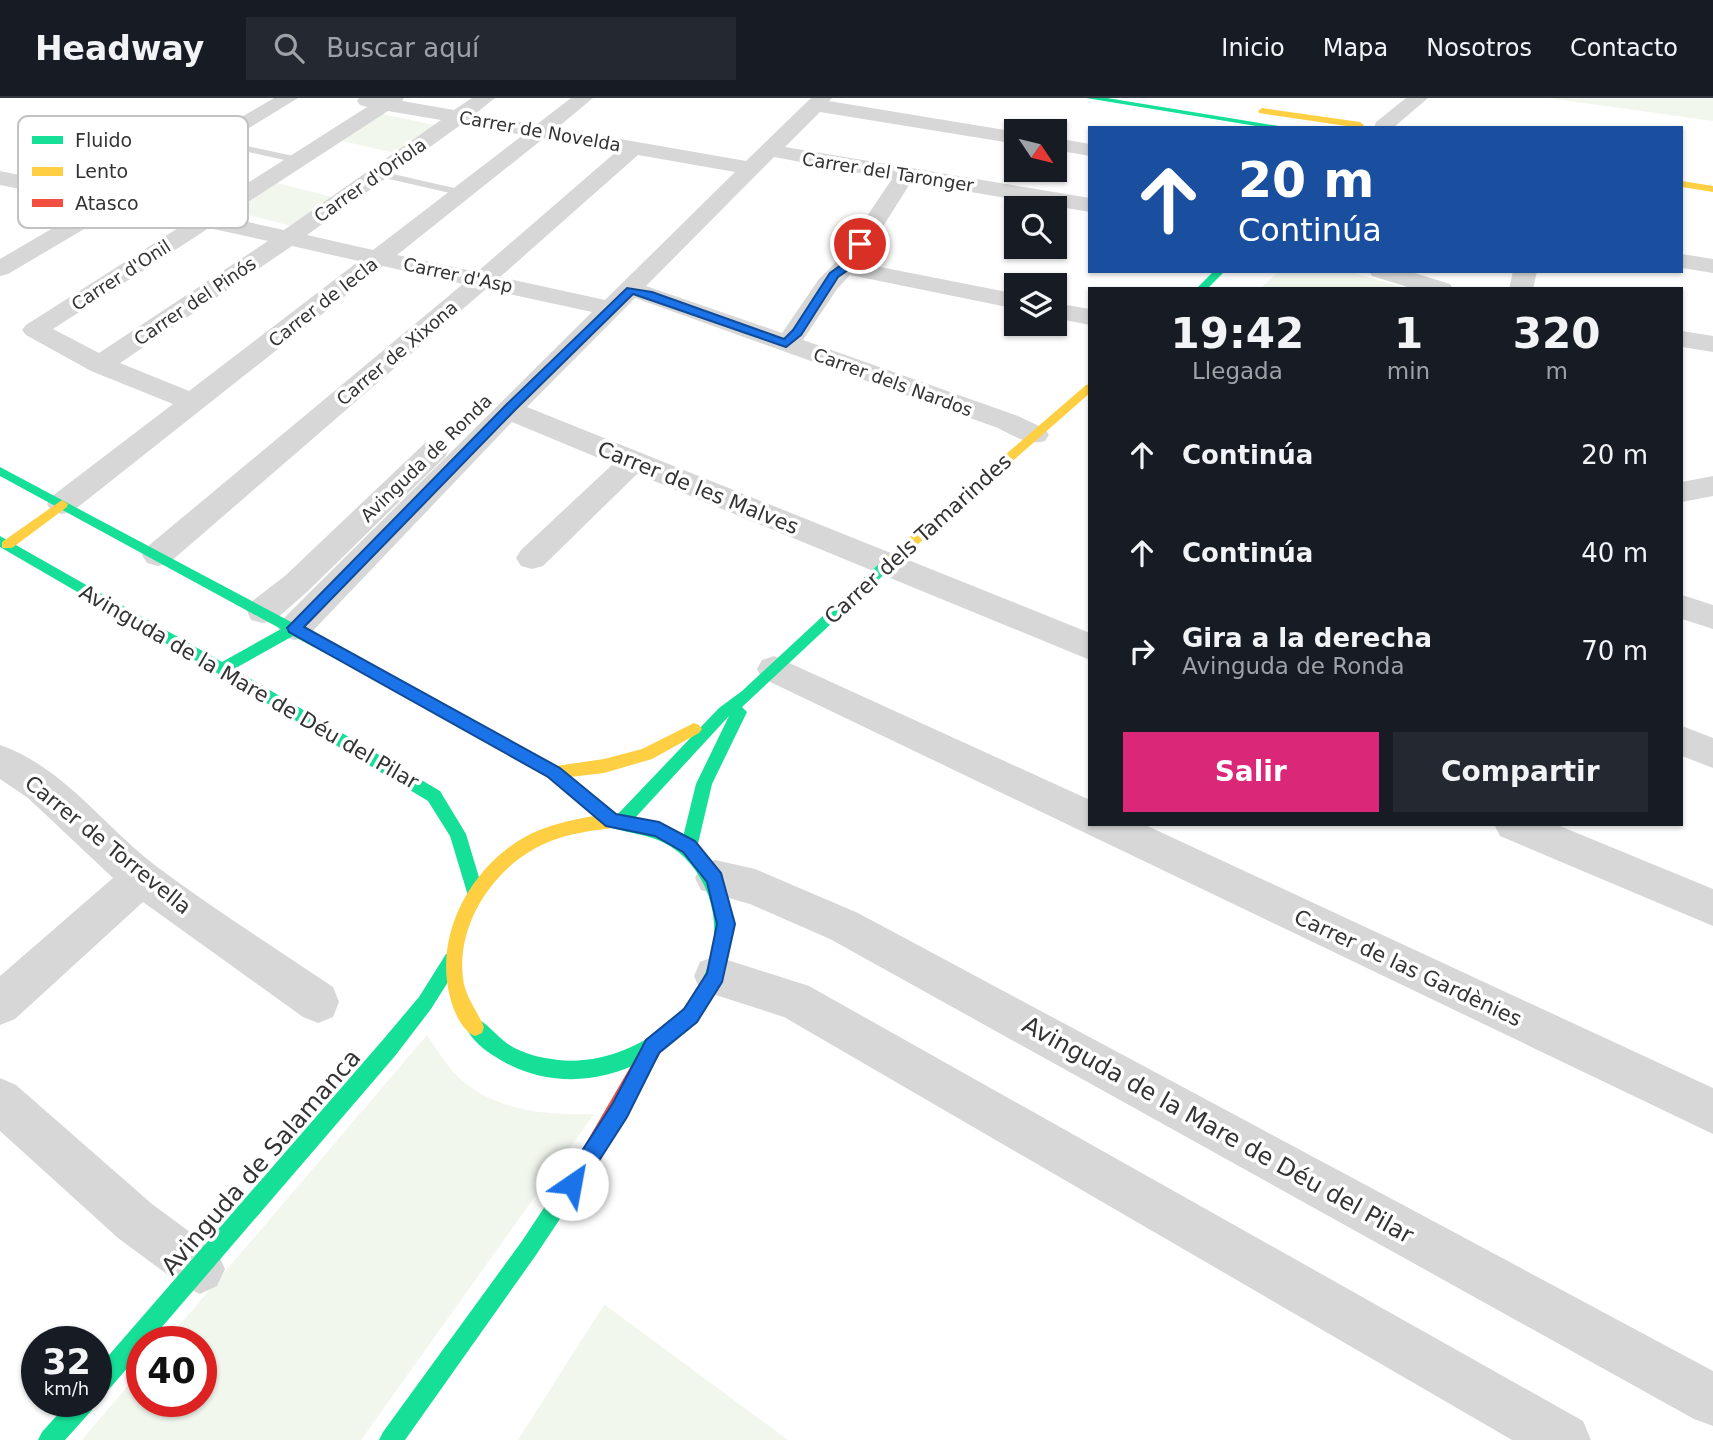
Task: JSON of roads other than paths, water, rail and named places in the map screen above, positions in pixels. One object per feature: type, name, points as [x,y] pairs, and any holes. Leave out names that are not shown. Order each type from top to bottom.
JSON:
[{"type":"street","points":[[248,122],[288,98]]},
{"type":"street","name":"Carrer de Novelda","points":[[351,98],[390,101],[458,117],[740,167]]},
{"type":"street","name":"Carrer d'Oriola","points":[[289,237],[485,98]]},
{"type":"street","name":"Carrer de Iecla","points":[[62,504],[583,98]]},
{"type":"street","points":[[1090,98],[1274,126]]},
{"type":"street","points":[[1172,98],[1356,126]]},
{"type":"street","points":[[1386,126],[1418,98]]},
{"type":"street","points":[[812,100],[1004,136]]},
{"type":"street","name":"Avinguda de Ronda","points":[[251,627],[610,301],[740,167],[770,149],[812,100]]},
{"type":"street","name":"Avinguda de Ronda","points":[[295,628],[740,167],[812,100]]},
{"type":"street","name":"Carrer d'Onil","points":[[248,192],[390,101]]},
{"type":"street","points":[[1068,146],[1088,150]]},
{"type":"street","name":"Carrer de Xixona","points":[[158,555],[634,148]]},
{"type":"street","name":"Carrer del Taronger","points":[[770,149],[788,155],[1088,205]]},
{"type":"street","points":[[1683,173],[1713,178]]},
{"type":"street","points":[[786,344],[797,332],[834,275],[845,267],[905,175]]},
{"type":"street","name":"Carrer d'Asp","points":[[0,178],[18,182]]},
{"type":"street","points":[[1683,184],[1713,189]]},
{"type":"street","points":[[0,269],[69,228]]},
{"type":"street","name":"Carrer d'Onil","points":[[100,365],[35,330],[192,228]]},
{"type":"street","name":"Carrer d'Asp","points":[[248,228],[482,280],[610,301]]},
{"type":"street","name":"Carrer del Pinós","points":[[100,365],[289,237]]},
{"type":"street","points":[[1683,261],[1713,266]]},
{"type":"street","points":[[845,267],[1004,299]]},
{"type":"street","points":[[1203,287],[1218,273]]},
{"type":"street","points":[[1388,273],[1434,287]]},
{"type":"street","name":"Carrer dels Nardos","points":[[610,301],[648,294],[1008,422],[1035,436]]},
{"type":"street","points":[[1067,312],[1088,317]]},
{"type":"street","points":[[1683,339],[1713,344]]},
{"type":"street","points":[[100,365],[171,395],[196,401]]},
{"type":"street","name":"Carrer dels Tamarindes","points":[[554,773],[604,766],[646,754],[724,712],[747,695],[887,564],[1088,389]]},
{"type":"street","name":"Carrer de les Malves","points":[[511,407],[521,416],[1088,646]]},
{"type":"street","points":[[532,558],[633,461]]},
{"type":"street","points":[[0,471],[158,555],[251,627],[295,628],[554,773],[617,821]]},
{"type":"street","points":[[1683,492],[1713,486]]},
{"type":"street","name":"Avinguda de la Mare de Déu del Pilar","points":[[62,504],[2,546],[222,668],[434,796],[458,835],[475,894]]},
{"type":"street","points":[[1683,607],[1713,617]]},
{"type":"street","points":[[222,668],[251,627]]},
{"type":"street","points":[[222,668],[295,628]]},
{"type":"street","points":[[774,669],[1088,817]]},
{"type":"street","name":"Carrer dels Tamarindes","points":[[702,863],[704,784],[747,695]]},
{"type":"street","name":"Carrer dels Tamarindes","points":[[617,821],[724,712]]},
{"type":"street","points":[[1683,741],[1713,753]]},
{"type":"street","name":"Carrer de Torrevella","points":[[0,760],[41,787],[141,878],[318,1002]]},
{"type":"street","points":[[617,821],[659,829],[702,863],[726,924],[715,976],[691,1015],[653,1047],[601,1069],[549,1070],[500,1054],[472,1028],[457,998],[452,960],[459,925],[475,894],[505,859],[549,833],[583,823],[617,821]]},
{"type":"street","name":"Carrer de las Gardènies","points":[[1108,826],[1713,1111]]},
{"type":"street","points":[[1518,826],[1713,908]]},
{"type":"street","name":"Avinguda de la Mare de Déu del Pilar","points":[[702,863],[844,926],[1713,1400]]},
{"type":"street","points":[[0,1004],[141,878]]},
{"type":"street","name":"Avinguda de Salamanca","points":[[112,1370],[388,1049],[425,1003],[452,960]]},
{"type":"street","points":[[715,976],[794,1000],[1564,1440]]},
{"type":"street","points":[[391,1440],[572,1184],[620,1110],[653,1047]]},
{"type":"street","points":[[6,1116],[135,1221],[200,1269]]},
{"type":"street","points":[[50,1440],[71,1417]]},
{"type":"lane","points":[[248,149],[298,160]]},
{"type":"lane","points":[[380,174],[463,193]]}]
